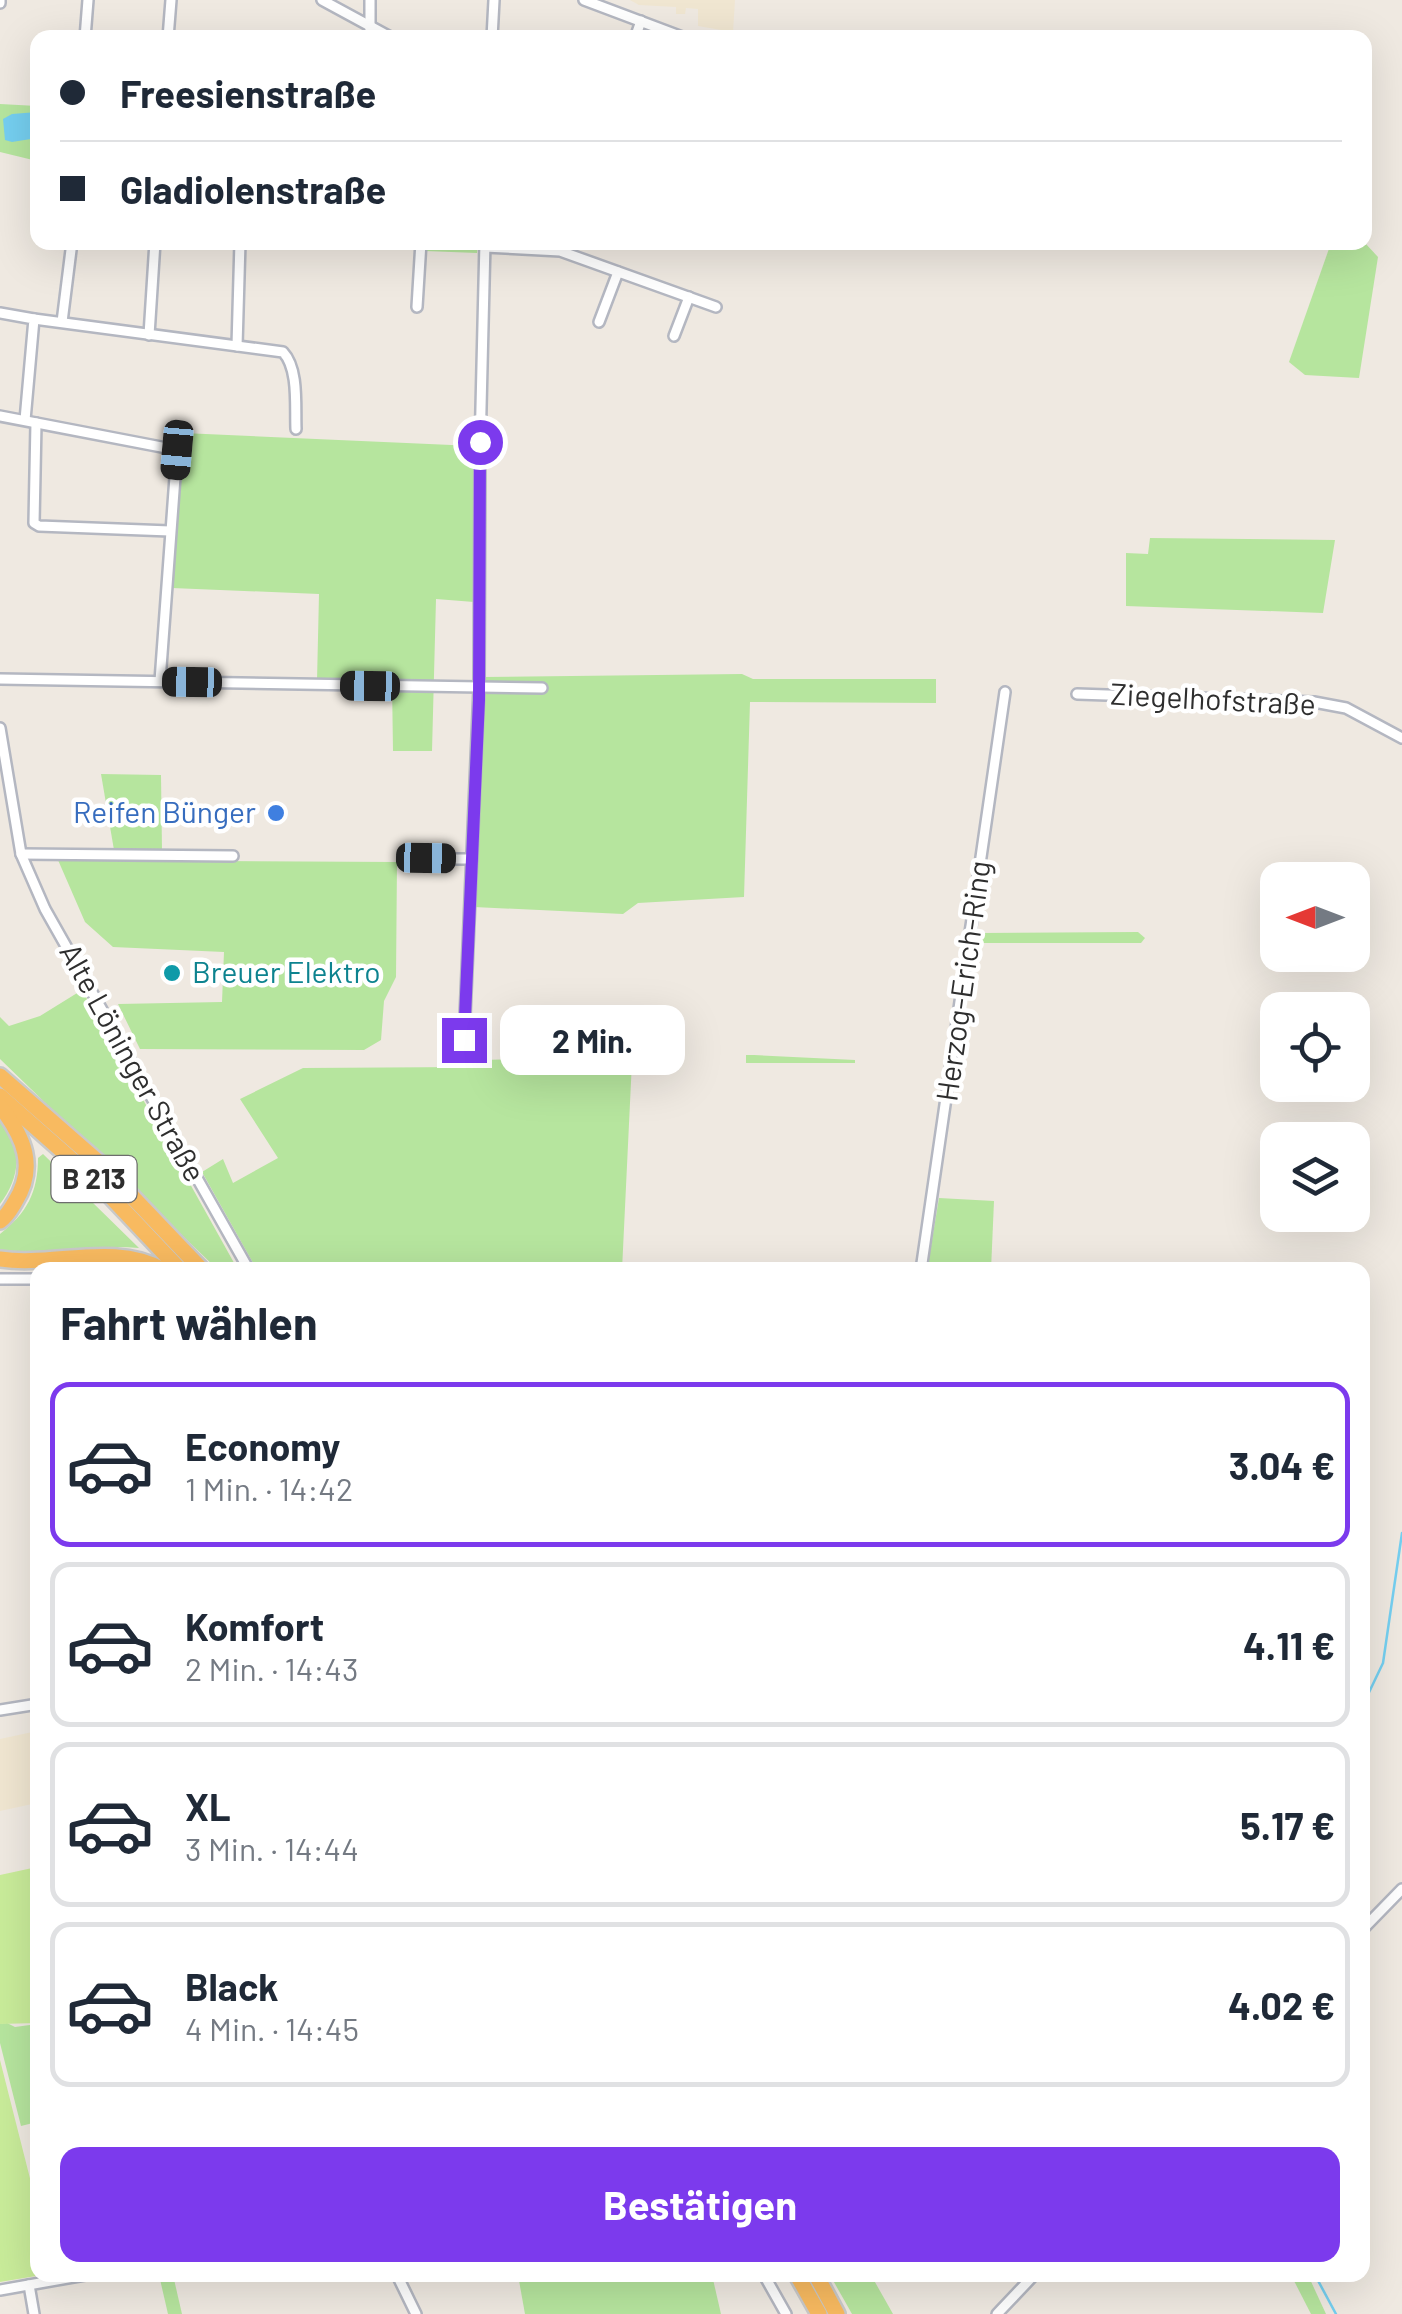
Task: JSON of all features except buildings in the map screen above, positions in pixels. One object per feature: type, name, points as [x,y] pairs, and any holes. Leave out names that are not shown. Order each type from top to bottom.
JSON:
[{"type":"highway","points":[[0,1062],[32,1092],[37,1106]]},
{"type":"highway","name":"B 213","points":[[0,1076],[104,1167],[194,1262]]},
{"type":"highway","name":"B 213","points":[[0,1096],[96,1181],[172,1262]]},
{"type":"highway","points":[[0,1106],[19,1130],[28,1164],[22,1190],[0,1221]]},
{"type":"highway","points":[[0,1259],[42,1262],[129,1258],[140,1262]]},
{"type":"highway","points":[[801,2282],[819,2314]]},
{"type":"highway","points":[[820,2282],[838,2314]]},
{"type":"street","points":[[86,30],[88,0]]},
{"type":"street","points":[[169,30],[171,0]]},
{"type":"street","points":[[322,0],[377,30]]},
{"type":"street","points":[[370,0],[370,30]]},
{"type":"street","points":[[492,30],[494,0]]},
{"type":"street","points":[[584,0],[664,30]]},
{"type":"street","points":[[638,30],[641,21]]},
{"type":"street","points":[[62,322],[71,250]]},
{"type":"street","points":[[148,335],[154,250]]},
{"type":"street","points":[[236,346],[240,250]]},
{"type":"street","points":[[417,308],[421,250]]},
{"type":"street","points":[[464,1040],[479,688],[485,250]]},
{"type":"street","points":[[548,250],[572,255],[716,307]]},
{"type":"street","points":[[572,255],[574,250]]},
{"type":"street","points":[[599,322],[618,272]]},
{"type":"street","points":[[674,336],[689,297]]},
{"type":"street","points":[[0,313],[275,349],[289,358],[296,429]]},
{"type":"street","points":[[34,319],[34,523],[170,531]]},
{"type":"street","points":[[0,416],[177,450],[160,681]]},
{"type":"street","points":[[0,679],[542,688]]},
{"type":"street","name":"Herzog-Erich-Ring","points":[[922,1262],[1005,692]]},
{"type":"street","name":"Ziegelhofstraße","points":[[1076,694],[1314,702],[1346,708],[1402,738]]},
{"type":"street","name":"Alte Löninger Straße","points":[[0,728],[21,854],[44,908],[244,1262]]},
{"type":"street","points":[[21,854],[233,856]]},
{"type":"street","points":[[426,858],[472,859]]},
{"type":"street","points":[[0,1279],[30,1279]]},
{"type":"street","points":[[0,1710],[30,1705]]},
{"type":"street","points":[[1370,1922],[1402,1889]]},
{"type":"street","points":[[0,2290],[46,2282]]},
{"type":"street","points":[[400,2282],[416,2314]]},
{"type":"street","points":[[768,2282],[786,2314]]},
{"type":"street","points":[[997,2314],[1027,2282]]},
{"type":"street","points":[[29,2285],[34,2314]]},
{"type":"shaded area","points":[[630,0],[735,0],[733,30],[698,26],[698,9],[686,8],[685,14],[676,14],[676,7],[639,5]]},
{"type":"shaded area","points":[[30,1733],[30,1805],[0,1811],[0,1739]]},
{"type":"green space","points":[[0,104],[30,106],[30,159],[0,152]]},
{"type":"green space","points":[[425,250],[477,250],[477,253]]},
{"type":"green space","points":[[1329,250],[1372,250],[1378,257],[1359,378],[1305,375],[1289,362]]},
{"type":"green space","points":[[183,433],[474,446],[474,602],[436,599],[432,751],[393,751],[392,683],[317,681],[319,594],[172,588]]},
{"type":"green space","points":[[1150,538],[1335,540],[1323,613],[1126,606],[1126,553],[1148,554]]},
{"type":"green space","points":[[742,674],[753,679],[936,679],[936,703],[750,702],[744,897],[638,903],[623,914],[474,907],[483,677]]},
{"type":"green space","points":[[101,774],[161,775],[162,851],[114,850]]},
{"type":"green space","points":[[58,860],[397,862],[396,977],[384,1001],[381,1040],[364,1050],[140,1049],[118,1004],[222,1002],[224,952],[113,947],[85,922]]},
{"type":"green space","points":[[1138,932],[1145,938],[1141,943],[980,943],[981,933]]},
{"type":"green space","points":[[82,990],[234,1262],[210,1262],[0,1059],[0,1017],[9,1026],[40,1016]]},
{"type":"green space","points":[[746,1055],[855,1060],[855,1063],[746,1063]]},
{"type":"green space","points":[[482,1060],[632,1061],[622,1262],[253,1262],[202,1172],[223,1159],[233,1183],[278,1158],[240,1099],[303,1068],[465,1067]]},
{"type":"green space","points":[[0,1120],[13,1140],[16,1162],[12,1184],[0,1204]]},
{"type":"green space","points":[[43,1154],[139,1248],[0,1250],[0,1234],[29,1201],[38,1158]]},
{"type":"green space","points":[[939,1198],[994,1201],[991,1262],[928,1262]]},
{"type":"green space","points":[[30,1869],[30,2023],[0,2024],[0,1875]]},
{"type":"green space","points":[[0,2024],[30,2025],[30,2124],[21,2126],[0,2043]]},
{"type":"green space","points":[[0,2060],[30,2178],[30,2277],[0,2282]]},
{"type":"green space","points":[[161,2282],[175,2282],[182,2314],[168,2314]]},
{"type":"green space","points":[[519,2282],[714,2282],[721,2314],[525,2314]]},
{"type":"green space","points":[[834,2282],[875,2282],[893,2314],[852,2314]]},
{"type":"green space","points":[[1295,2282],[1311,2282],[1326,2314],[1311,2314]]},
{"type":"water","points":[[30,113],[30,139],[5,140],[3,119]]},
{"type":"waterway","points":[[1370,1690],[1383,1663],[1402,1533]]},
{"type":"waterway","points":[[1319,2282],[1336,2314]]},
{"type":"place","name":"Reifen Bünger","points":[[276,813]]},
{"type":"place","name":"Breuer Elektro","points":[[172,973]]},
{"type":"route","points":[[464,1040],[479,700],[480,442]]}]
